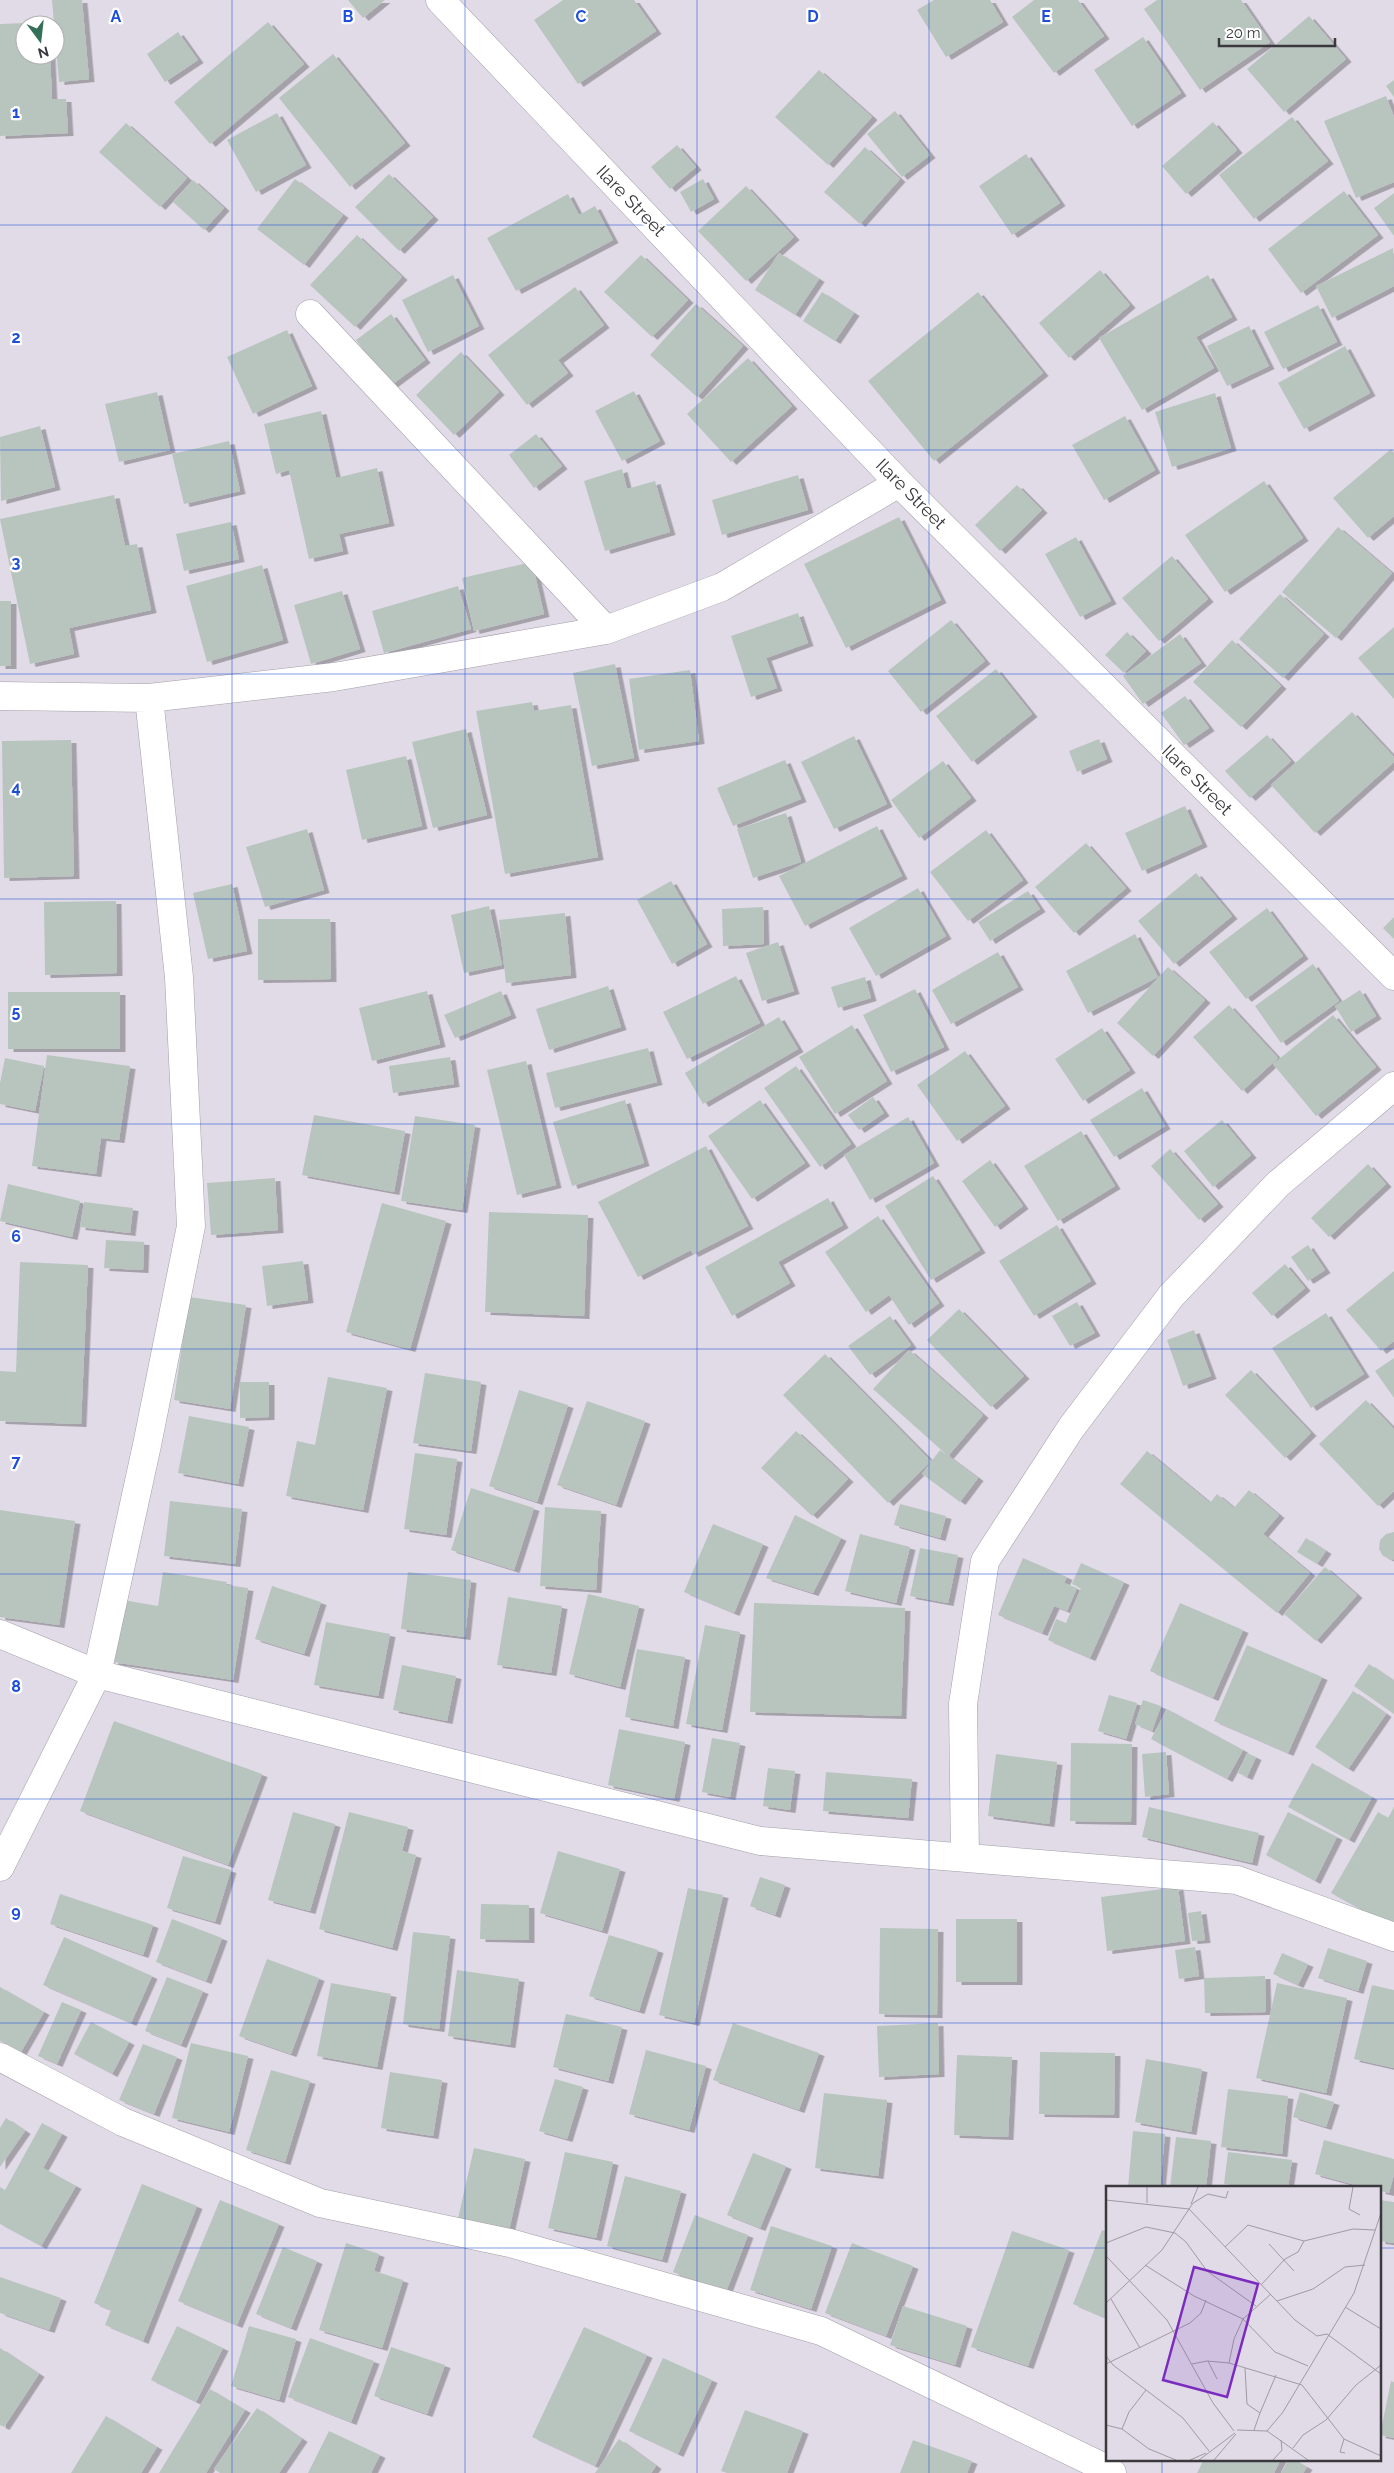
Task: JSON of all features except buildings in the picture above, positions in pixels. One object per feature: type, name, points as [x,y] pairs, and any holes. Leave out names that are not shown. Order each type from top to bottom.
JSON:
[{"type":"street","name":"Ilare Street","points":[[440,0],[899,483],[1394,976]]},
{"type":"street","points":[[310,314],[606,630]]},
{"type":"street","points":[[0,696],[149,698],[334,677],[606,630],[722,587],[899,483]]},
{"type":"street","points":[[0,1867],[96,1674],[145,1455],[191,1226],[179,977],[149,698]]},
{"type":"street","points":[[964,1856],[964,1704],[985,1561],[1072,1428],[1171,1296],[1278,1184],[1394,1086]]},
{"type":"street","points":[[0,1634],[96,1674],[760,1841],[964,1856],[1237,1880],[1394,1936]]},
{"type":"street","points":[[0,2057],[123,2122],[320,2203],[510,2243],[821,2332],[1099,2465],[1112,2473]]}]
